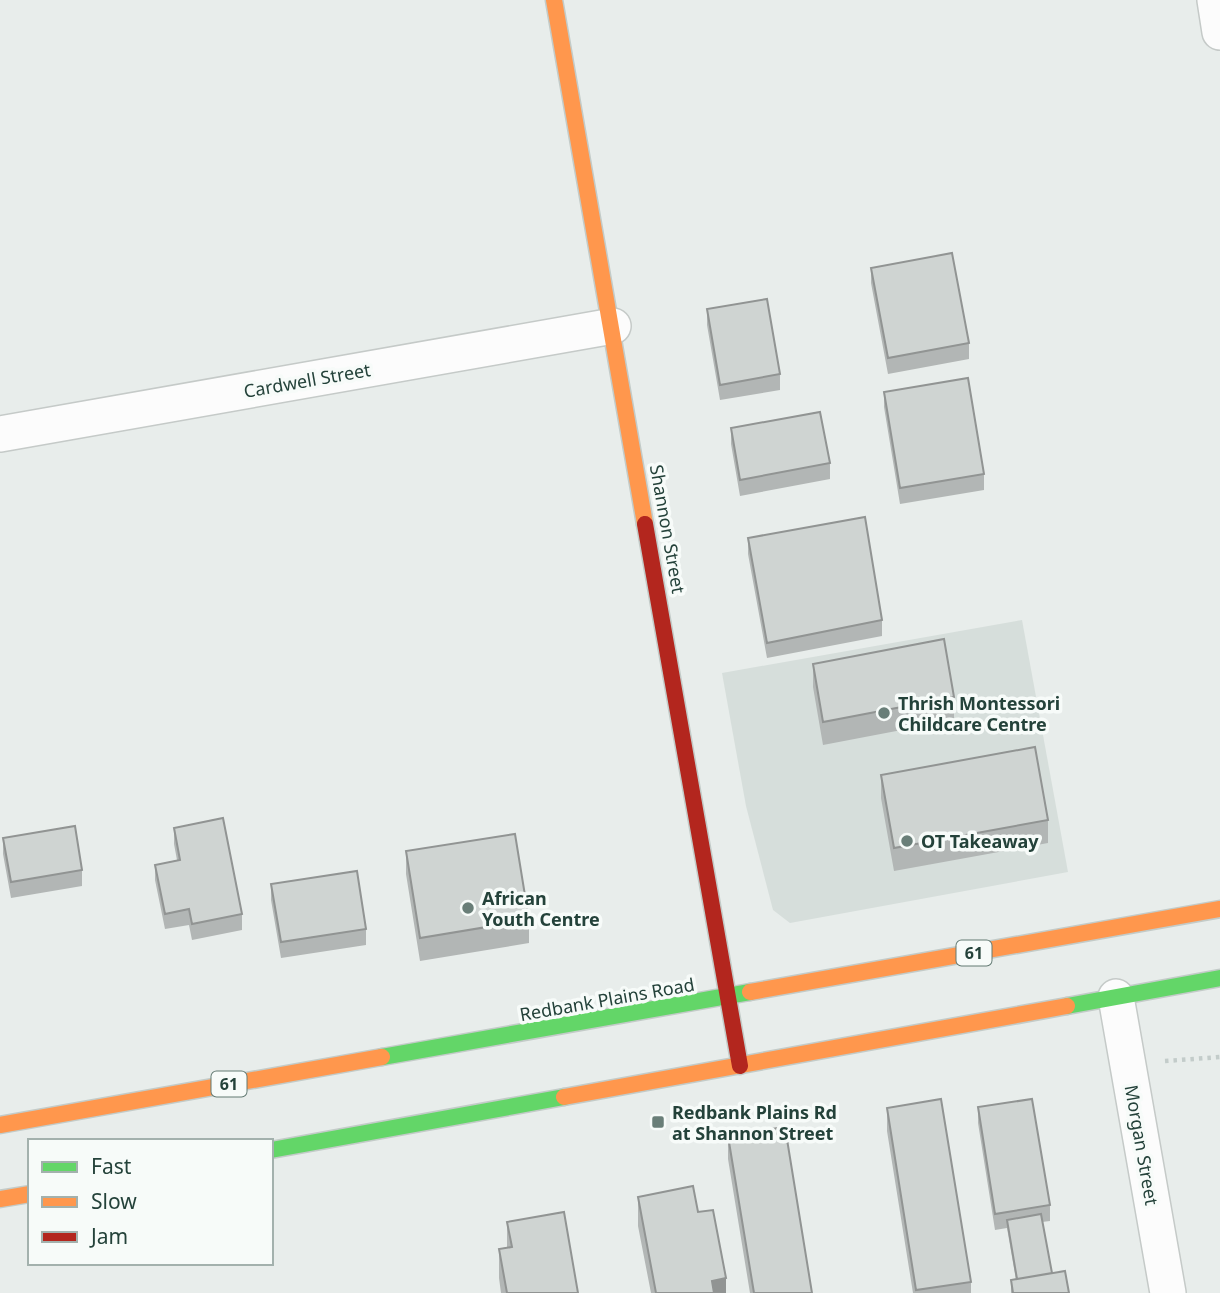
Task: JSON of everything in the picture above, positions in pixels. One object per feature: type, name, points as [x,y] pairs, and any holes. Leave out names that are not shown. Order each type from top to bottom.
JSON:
[{"type":"main road","name":"Shannon Street","points":[[554,0],[740,1066]]},
{"type":"main road","name":"Redbank Plains Road","points":[[0,1125],[1220,909]]},
{"type":"main road","points":[[273,1150],[1220,978]]},
{"type":"main road","points":[[0,1199],[28,1194]]},
{"type":"street","points":[[1215,0],[1220,32]]},
{"type":"street","name":"Cardwell Street","points":[[0,434],[613,326]]},
{"type":"street","name":"Morgan Street","points":[[1115,996],[1168,1293]]},
{"type":"path","points":[[1159,1062],[1220,1057]]},
{"type":"shaded area","points":[[1022,620],[1068,872],[790,923],[773,910],[746,806],[722,673]]},
{"type":"building","points":[[952,253],[969,343],[888,358],[871,268]]},
{"type":"building","points":[[767,299],[780,374],[720,385],[707,309]]},
{"type":"building","points":[[968,378],[984,474],[900,488],[884,392]]},
{"type":"building","points":[[820,412],[830,463],[740,480],[731,428]]},
{"type":"building","points":[[865,517],[882,620],[767,643],[748,538]]},
{"type":"building","points":[[944,639],[954,697],[823,722],[813,664]]},
{"type":"building","points":[[1035,747],[1048,820],[894,848],[881,775]]},
{"type":"building","points":[[223,818],[242,914],[192,924],[189,909],[165,914],[155,865],[180,860],[174,828]]},
{"type":"building","points":[[75,826],[82,870],[11,882],[3,838]]},
{"type":"building","name":"African Youth Centre","points":[[515,834],[529,920],[420,938],[406,851]]},
{"type":"building","points":[[357,871],[366,929],[281,942],[271,884]]},
{"type":"building","points":[[941,1099],[971,1282],[916,1290],[887,1108]]},
{"type":"building","points":[[1032,1099],[1050,1205],[995,1214],[978,1107]]},
{"type":"building","points":[[785,1127],[812,1293],[754,1293],[728,1136]]},
{"type":"building","points":[[693,1186],[698,1212],[713,1210],[726,1278],[712,1281],[714,1293],[656,1293],[638,1197]]},
{"type":"building","points":[[564,1212],[578,1293],[507,1293],[499,1249],[512,1247],[507,1222]]},
{"type":"building","points":[[1041,1214],[1052,1273],[1017,1279],[1007,1220]]},
{"type":"building","points":[[1065,1271],[1069,1293],[1013,1293],[1011,1280]]},
{"type":"traffic: fast","points":[[1067,1006],[1220,978]]},
{"type":"traffic: fast","points":[[382,1057],[750,992]]},
{"type":"traffic: fast","points":[[273,1150],[564,1097]]},
{"type":"traffic: slow","points":[[554,0],[645,524]]},
{"type":"traffic: slow","points":[[750,992],[1220,909]]},
{"type":"traffic: slow","points":[[564,1097],[1067,1006]]},
{"type":"traffic: slow","points":[[0,1125],[382,1057]]},
{"type":"traffic: slow","points":[[0,1199],[28,1194]]},
{"type":"traffic: jam","points":[[645,524],[740,1066]]},
{"type":"place","name":"Thrish Montessori Childcare Centre","points":[[884,713]]},
{"type":"place","name":"OT Takeaway","points":[[907,841]]},
{"type":"place","name":"African Youth Centre","points":[[468,908]]},
{"type":"place","name":"Redbank Plains Rd at Shannon Street","points":[[658,1122]]}]
